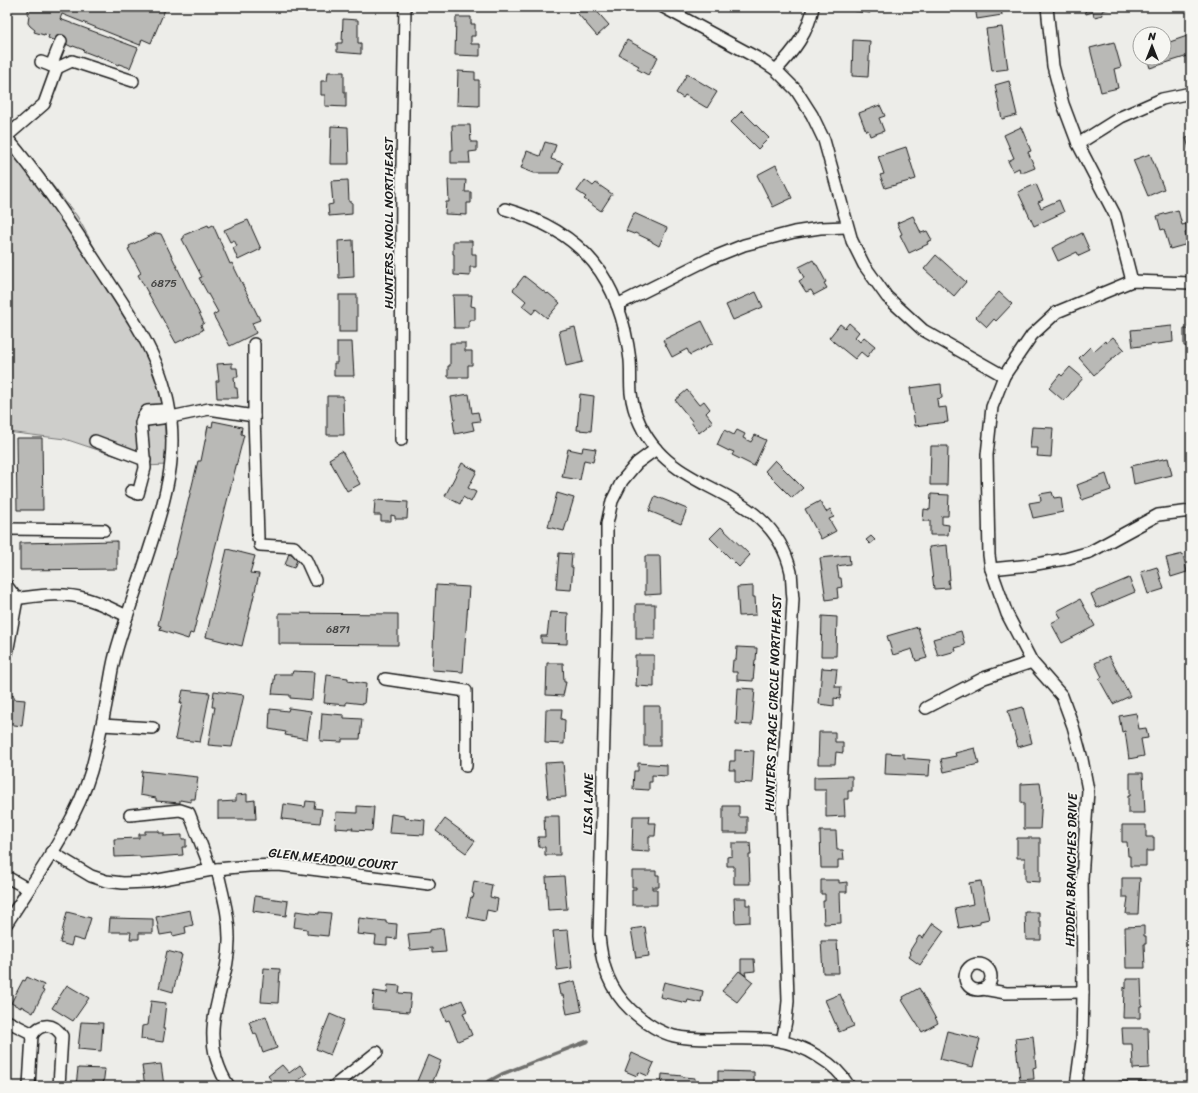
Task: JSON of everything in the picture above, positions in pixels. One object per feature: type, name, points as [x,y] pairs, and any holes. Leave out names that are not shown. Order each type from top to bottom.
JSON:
[{"type":"street","name":"HUNTERS KNOLL NORTHEAST","points":[[401,440],[402,166],[405,7]]},
{"type":"street","points":[[663,7],[761,60],[776,70],[796,90],[812,115],[824,140],[852,241],[864,266],[887,298],[923,330],[1004,376]]},
{"type":"street","points":[[776,70],[800,41],[807,27],[813,7]]},
{"type":"street","points":[[1046,7],[1053,66],[1063,104],[1078,144],[1115,215],[1132,281]]},
{"type":"street","points":[[7,923],[70,820],[82,795],[90,772],[102,725],[115,656],[127,616],[146,563],[168,481],[171,460],[172,439],[168,415],[167,396],[152,352],[68,218],[7,137],[44,104],[50,65],[61,42]]},
{"type":"street","points":[[50,65],[72,61],[133,81]]},
{"type":"street","points":[[1078,144],[1128,114],[1162,99],[1191,93]]},
{"type":"street","name":"HUNTERS TRACE CIRCLE NORTHEAST","points":[[504,209],[525,215],[559,231],[574,242],[589,257],[611,288],[617,305],[628,348],[631,372],[631,394],[642,428],[656,449],[681,471],[741,503],[759,516],[779,542],[786,558],[791,574],[793,600],[782,806],[788,1001],[782,1041]]},
{"type":"street","points":[[617,305],[709,259],[744,245],[794,232],[820,228],[847,227]]},
{"type":"street","name":"HIDDEN BRANCHES DRIVE","points":[[1076,1086],[1082,1041],[1082,879],[1088,790],[1082,759],[1073,726],[1062,696],[1032,662],[1007,614],[991,569],[989,555],[987,455],[992,407],[1004,376],[1032,336],[1057,312],[1132,281],[1191,283]]},
{"type":"street","points":[[254,344],[254,416],[259,542],[294,547],[306,560],[315,580]]},
{"type":"street","points":[[131,491],[138,494],[145,468],[141,423],[147,411],[162,410],[168,415],[209,409],[254,416]]},
{"type":"street","points":[[95,441],[144,460]]},
{"type":"street","name":"LISA LANE","points":[[656,449],[637,463],[622,481],[612,501],[607,524],[607,611],[600,928],[602,958],[610,982],[622,1002],[640,1019],[661,1031],[674,1036],[696,1039],[768,1039],[782,1041],[806,1049],[830,1064],[850,1086]]},
{"type":"street","points":[[991,569],[1031,565],[1065,559],[1090,552],[1158,515],[1191,511]]},
{"type":"street","points":[[7,529],[104,530]]},
{"type":"street","points":[[7,586],[12,600],[7,653]]},
{"type":"street","points":[[12,600],[46,595],[66,595],[86,599],[127,616]]},
{"type":"street","points":[[926,708],[984,678],[1032,662]]},
{"type":"street","points":[[385,679],[466,690],[466,766]]},
{"type":"street","points":[[102,725],[153,728]]},
{"type":"street","points":[[130,814],[180,810],[189,813],[214,869],[227,912],[229,939],[226,965],[213,1016],[212,1033],[219,1068],[229,1086]]},
{"type":"street","name":"GLEN MEADOW COURT","points":[[51,852],[91,876],[106,881],[122,883],[148,882],[214,869],[279,865],[428,884]]},
{"type":"street","points":[[7,877],[28,889]]},
{"type":"street","points":[[983,989],[1006,992],[1083,992]]},
{"type":"street","points":[[7,1021],[33,1034]]},
{"type":"street","points":[[29,1086],[33,1034],[41,1027],[47,1026],[54,1027],[62,1036],[59,1086]]},
{"type":"street","points":[[334,1086],[377,1052]]},
{"type":"shaded area","points":[[7,128],[77,216],[166,377],[166,465],[146,466],[65,439],[7,432]]},
{"type":"building","points":[[27,7],[166,7],[151,43],[142,39],[140,45],[62,14],[60,19],[138,48],[130,68],[119,64],[118,65],[73,46],[72,47],[56,39],[55,41],[48,38],[49,35],[34,32],[35,30],[28,23],[29,15],[27,14],[29,8]]},
{"type":"building","points":[[572,7],[593,7],[609,25],[597,36]]},
{"type":"building","points":[[856,7],[870,7],[870,13],[855,11]]},
{"type":"building","points":[[975,7],[1001,7],[1002,15],[977,19]]},
{"type":"building","points":[[1084,7],[1114,7],[1102,11],[1103,15],[1094,17],[1093,12],[1086,14]]},
{"type":"building","points":[[456,17],[471,17],[471,24],[475,24],[475,36],[471,36],[471,44],[480,44],[480,56],[455,55]]},
{"type":"building","points":[[343,19],[358,20],[358,43],[361,43],[361,54],[337,52],[337,43],[342,43]]},
{"type":"building","points":[[1002,27],[1008,69],[992,71],[986,29]]},
{"type":"building","points":[[1190,35],[1191,55],[1172,61],[1172,41]]},
{"type":"building","points":[[627,40],[658,57],[648,75],[637,69],[639,66],[619,55]]},
{"type":"building","points":[[853,40],[870,41],[868,77],[852,76]]},
{"type":"building","points":[[1114,42],[1121,67],[1114,69],[1118,88],[1101,92],[1090,48]]},
{"type":"building","points":[[458,71],[475,72],[475,80],[479,80],[479,106],[457,105]]},
{"type":"building","points":[[328,72],[344,72],[346,107],[325,106],[325,95],[321,95],[321,81],[327,81]]},
{"type":"building","points":[[687,74],[717,92],[707,108],[685,95],[683,98],[676,93]]},
{"type":"building","points":[[1009,81],[1017,115],[1002,119],[995,85]]},
{"type":"building","points":[[880,105],[885,116],[879,118],[884,131],[870,136],[868,130],[866,131],[859,113]]},
{"type":"building","points":[[742,111],[769,138],[758,149],[731,122]]},
{"type":"building","points":[[452,125],[470,125],[471,142],[477,142],[477,151],[469,152],[470,163],[451,163],[451,150],[453,150]]},
{"type":"building","points":[[331,126],[348,127],[349,164],[330,164]]},
{"type":"building","points":[[1021,127],[1031,151],[1028,152],[1035,168],[1025,172],[1020,172],[1019,168],[1013,171],[1008,161],[1014,158],[1004,135]]},
{"type":"building","points":[[1191,137],[1191,155],[1186,138]]},
{"type":"building","points":[[545,142],[556,145],[551,159],[563,163],[559,173],[534,173],[521,168],[527,151],[540,156]]},
{"type":"building","points":[[906,147],[916,179],[885,188],[880,175],[884,174],[878,156]]},
{"type":"building","points":[[1150,154],[1164,189],[1148,196],[1133,160]]},
{"type":"building","points":[[776,165],[792,198],[773,207],[757,175]]},
{"type":"building","points":[[348,180],[349,202],[352,202],[352,214],[329,216],[328,205],[333,204],[331,181]]},
{"type":"building","points":[[448,180],[466,180],[465,192],[471,192],[471,203],[467,203],[467,215],[445,214],[446,202],[449,202]]},
{"type":"building","points":[[585,180],[593,186],[596,183],[612,194],[601,211],[584,199],[586,197],[577,191]]},
{"type":"building","points":[[1036,184],[1043,200],[1038,202],[1041,208],[1059,200],[1064,212],[1034,226],[1018,192]]},
{"type":"building","points":[[1178,210],[1182,225],[1186,224],[1188,232],[1185,233],[1188,244],[1170,249],[1164,229],[1161,230],[1157,216]]},
{"type":"building","points":[[634,213],[667,228],[659,246],[635,233],[626,231]]},
{"type":"building","points":[[913,216],[921,233],[927,231],[932,240],[927,242],[928,244],[909,253],[900,235],[902,234],[897,223]]},
{"type":"building","points":[[248,220],[261,249],[238,260],[233,248],[237,246],[234,240],[230,242],[224,230]]},
{"type":"building","points":[[208,225],[209,227],[213,225],[230,264],[232,263],[260,320],[252,323],[256,333],[230,346],[213,315],[218,312],[199,278],[202,277],[182,239],[184,238],[184,235]]},
{"type":"building","points":[[156,233],[161,234],[204,323],[201,325],[203,330],[176,343],[138,275],[141,273],[128,249],[130,248],[129,246]]},
{"type":"building","points":[[1082,233],[1090,251],[1079,256],[1077,252],[1058,261],[1052,248]]},
{"type":"building","points":[[353,240],[354,277],[339,278],[338,241]]},
{"type":"building","points":[[453,241],[472,241],[472,254],[476,254],[476,267],[470,267],[470,276],[454,275]]},
{"type":"building","points":[[936,255],[966,282],[954,296],[924,269]]},
{"type":"building","points":[[813,260],[826,282],[824,283],[827,288],[814,295],[811,290],[806,292],[799,281],[804,278],[799,267]]},
{"type":"building","points":[[524,276],[560,303],[547,318],[536,309],[532,314],[522,306],[526,301],[513,290]]},
{"type":"building","points":[[756,292],[763,307],[733,320],[726,305]]},
{"type":"building","points":[[999,292],[1012,304],[996,321],[994,319],[987,327],[976,317]]},
{"type":"building","points":[[339,295],[357,295],[357,332],[339,332]]},
{"type":"building","points":[[453,295],[472,295],[471,306],[475,307],[475,320],[469,320],[469,328],[454,328]]},
{"type":"building","points":[[702,321],[713,343],[690,355],[687,349],[672,357],[663,340]]},
{"type":"building","points":[[849,323],[859,332],[855,337],[860,342],[864,337],[875,346],[867,357],[861,352],[855,359],[829,338],[840,324],[845,328]]},
{"type":"building","points":[[1172,326],[1173,342],[1133,347],[1131,330]]},
{"type":"building","points":[[575,327],[583,362],[566,366],[559,331]]},
{"type":"building","points":[[1184,329],[1191,329],[1191,347],[1184,346]]},
{"type":"building","points":[[1113,337],[1124,349],[1094,375],[1079,358],[1090,347],[1094,351],[1105,341],[1106,343]]},
{"type":"building","points":[[337,342],[352,342],[354,376],[334,376],[334,363],[337,363]]},
{"type":"building","points":[[450,343],[465,343],[465,351],[472,351],[472,365],[468,365],[468,377],[448,377],[448,366],[450,366]]},
{"type":"building","points":[[232,363],[232,368],[237,368],[238,377],[234,377],[238,398],[217,398],[216,381],[219,381],[217,364]]},
{"type":"building","points":[[1070,367],[1083,378],[1064,401],[1049,388],[1060,374],[1062,376]]},
{"type":"building","points":[[941,384],[942,398],[937,399],[938,408],[946,407],[948,422],[915,426],[910,388]]},
{"type":"building","points":[[687,390],[699,405],[704,401],[710,409],[706,413],[713,422],[699,433],[691,422],[692,421],[675,400]]},
{"type":"building","points":[[469,394],[472,413],[478,412],[480,421],[472,422],[474,430],[455,434],[453,421],[455,420],[451,397]]},
{"type":"building","points":[[580,394],[594,396],[591,431],[577,430]]},
{"type":"building","points":[[327,396],[343,396],[344,435],[327,435]]},
{"type":"building","points":[[213,421],[242,427],[241,434],[244,435],[193,634],[190,633],[188,639],[160,630],[161,626],[158,625],[198,461],[201,461],[208,426],[212,427]]},
{"type":"building","points":[[1032,427],[1053,428],[1051,457],[1037,456],[1038,448],[1030,448]]},
{"type":"building","points":[[724,430],[734,435],[737,430],[745,434],[743,438],[751,442],[755,435],[766,440],[754,466],[732,455],[734,452],[717,445]]},
{"type":"building","points":[[16,438],[42,438],[43,510],[17,510]]},
{"type":"building","points":[[931,446],[948,446],[947,485],[930,485]]},
{"type":"building","points":[[583,447],[596,449],[593,462],[584,460],[580,480],[562,477],[568,449],[582,452]]},
{"type":"building","points":[[342,451],[360,484],[347,491],[329,459]]},
{"type":"building","points":[[1168,458],[1172,475],[1134,484],[1131,466]]},
{"type":"building","points":[[775,460],[803,488],[792,498],[765,471]]},
{"type":"building","points":[[462,463],[477,471],[468,488],[476,492],[471,502],[463,497],[460,504],[445,496]]},
{"type":"building","points":[[1106,474],[1111,490],[1082,500],[1077,485]]},
{"type":"building","points":[[1052,492],[1054,498],[1061,497],[1063,512],[1033,518],[1029,503],[1041,501],[1040,494]]},
{"type":"building","points":[[557,493],[574,498],[564,531],[548,527]]},
{"type":"building","points":[[931,494],[949,495],[948,516],[942,516],[942,524],[949,525],[948,535],[930,535],[930,521],[923,521],[924,509],[930,510]]},
{"type":"building","points":[[655,496],[687,509],[681,524],[649,511]]},
{"type":"building","points":[[375,500],[408,502],[407,519],[395,519],[395,516],[391,515],[391,521],[381,521],[381,515],[374,515]]},
{"type":"building","points":[[820,501],[826,512],[830,509],[834,517],[829,519],[836,531],[821,539],[805,509]]},
{"type":"building","points":[[721,527],[750,555],[739,567],[710,538]]},
{"type":"building","points":[[871,536],[875,540],[870,544],[866,540]]},
{"type":"building","points":[[117,541],[117,569],[20,570],[20,543]]},
{"type":"building","points":[[947,545],[950,580],[948,580],[949,588],[934,589],[929,547]]},
{"type":"building","points":[[227,549],[255,556],[250,573],[259,574],[242,646],[206,637]]},
{"type":"building","points":[[289,553],[298,557],[294,568],[285,565]]},
{"type":"building","points":[[559,553],[572,554],[571,567],[573,567],[571,590],[556,589]]},
{"type":"building","points":[[1183,554],[1187,572],[1171,577],[1166,558]]},
{"type":"building","points":[[849,555],[850,564],[837,566],[842,587],[837,588],[838,598],[826,600],[820,558]]},
{"type":"building","points":[[645,556],[660,556],[661,594],[645,595]]},
{"type":"building","points":[[1157,567],[1164,589],[1148,594],[1141,572]]},
{"type":"building","points":[[1129,578],[1135,592],[1097,608],[1091,594]]},
{"type":"building","points":[[436,585],[469,587],[463,672],[432,670]]},
{"type":"building","points":[[753,586],[756,615],[739,616],[737,587]]},
{"type":"building","points":[[1080,599],[1095,626],[1062,643],[1051,623],[1061,618],[1057,611]]},
{"type":"building","points":[[636,604],[655,604],[655,639],[636,639]]},
{"type":"building","points":[[550,612],[568,613],[567,644],[541,643],[541,636],[547,636]]},
{"type":"building","points":[[279,613],[398,614],[398,645],[279,644]]},
{"type":"building","points":[[822,616],[837,617],[836,656],[821,656]]},
{"type":"building","points":[[918,627],[927,658],[916,661],[912,649],[893,655],[887,636]]},
{"type":"building","points":[[961,631],[965,645],[955,648],[956,651],[938,656],[933,639]]},
{"type":"building","points":[[737,647],[757,648],[753,681],[737,680],[737,672],[732,672],[733,660],[736,660]]},
{"type":"building","points":[[635,655],[654,655],[654,687],[636,686],[637,667],[635,667]]},
{"type":"building","points":[[1109,656],[1130,696],[1113,704],[1099,679],[1102,677],[1095,663]]},
{"type":"building","points":[[547,663],[563,663],[564,682],[566,682],[563,696],[546,695]]},
{"type":"building","points":[[822,668],[837,669],[835,687],[841,687],[840,699],[834,698],[834,706],[819,704]]},
{"type":"building","points":[[293,671],[314,672],[312,700],[290,698],[290,695],[272,694],[275,674],[292,674]]},
{"type":"building","points":[[327,675],[348,678],[348,681],[366,684],[364,704],[346,702],[346,705],[324,703]]},
{"type":"building","points":[[738,688],[755,689],[752,725],[736,724]]},
{"type":"building","points":[[183,690],[210,693],[200,742],[175,739]]},
{"type":"building","points":[[214,691],[244,695],[232,747],[208,745],[215,707],[212,707]]},
{"type":"building","points":[[7,694],[14,696],[14,699],[25,700],[22,726],[7,724]]},
{"type":"building","points":[[644,706],[660,706],[660,746],[644,746]]},
{"type":"building","points":[[1023,707],[1032,743],[1018,747],[1008,711]]},
{"type":"building","points":[[289,708],[311,711],[307,739],[285,735],[286,732],[269,729],[270,709],[288,711]]},
{"type":"building","points":[[546,709],[562,709],[561,719],[565,720],[564,744],[545,743]]},
{"type":"building","points":[[322,713],[344,715],[344,718],[362,719],[360,739],[342,739],[342,742],[320,741]]},
{"type":"building","points":[[1136,713],[1139,729],[1146,728],[1148,738],[1141,739],[1144,756],[1129,759],[1125,731],[1122,732],[1119,716]]},
{"type":"building","points":[[819,732],[835,732],[835,742],[843,742],[843,753],[836,752],[835,764],[818,764]]},
{"type":"building","points":[[975,748],[979,764],[944,772],[941,759],[956,756],[955,753]]},
{"type":"building","points":[[735,750],[754,751],[752,783],[735,782],[735,770],[729,770],[730,761],[735,761]]},
{"type":"building","points":[[886,753],[904,754],[904,758],[930,760],[929,776],[885,774]]},
{"type":"building","points":[[563,762],[566,797],[548,798],[545,763]]},
{"type":"building","points":[[638,763],[667,765],[667,776],[652,775],[652,782],[649,782],[649,790],[633,789],[634,771],[638,771]]},
{"type":"building","points":[[142,771],[198,777],[195,799],[191,799],[191,802],[180,800],[180,803],[156,801],[156,798],[140,795]]},
{"type":"building","points":[[1130,773],[1143,773],[1145,813],[1128,813]]},
{"type":"building","points":[[852,776],[852,791],[848,791],[848,799],[844,799],[845,816],[826,817],[826,790],[814,790],[814,777]]},
{"type":"building","points":[[1040,783],[1042,796],[1040,829],[1024,829],[1024,803],[1021,803],[1021,784]]},
{"type":"building","points":[[247,794],[247,801],[255,800],[256,819],[218,819],[218,802],[236,801],[236,795]]},
{"type":"building","points":[[306,801],[315,802],[314,808],[322,809],[320,823],[282,819],[284,804],[305,807]]},
{"type":"building","points":[[357,806],[374,807],[372,831],[352,830],[353,828],[335,828],[336,812],[357,813]]},
{"type":"building","points":[[723,806],[739,806],[739,817],[747,817],[747,833],[723,833]]},
{"type":"building","points":[[391,814],[404,816],[404,818],[425,820],[424,835],[389,833]]},
{"type":"building","points":[[544,816],[559,816],[560,855],[545,855],[545,847],[539,847],[538,837],[545,837]]},
{"type":"building","points":[[633,816],[649,816],[648,823],[656,823],[655,836],[649,836],[649,852],[632,851]]},
{"type":"building","points":[[445,819],[475,841],[466,853],[436,831]]},
{"type":"building","points":[[1122,825],[1146,825],[1146,837],[1154,837],[1154,851],[1146,851],[1146,866],[1130,866],[1130,856],[1128,856],[1127,842],[1122,842]]},
{"type":"building","points":[[145,831],[159,831],[159,833],[164,833],[164,836],[182,835],[182,839],[186,839],[186,847],[182,847],[183,855],[140,858],[140,856],[115,857],[114,839],[139,838],[139,834],[145,834]]},
{"type":"building","points":[[820,831],[836,831],[837,850],[843,850],[844,860],[838,860],[838,868],[821,868]]},
{"type":"building","points":[[1017,838],[1040,838],[1040,882],[1025,881],[1025,858],[1017,858]]},
{"type":"building","points":[[732,843],[750,843],[750,884],[734,884],[734,866],[727,866],[727,857],[732,856]]},
{"type":"building","points":[[632,871],[656,871],[656,875],[659,875],[659,887],[652,887],[652,889],[657,889],[657,905],[632,905],[632,889],[636,889],[636,887],[632,887]]},
{"type":"building","points":[[564,876],[567,909],[548,910],[546,877]]},
{"type":"building","points":[[1122,878],[1140,878],[1138,914],[1126,914],[1128,897],[1122,897]]},
{"type":"building","points":[[821,880],[839,880],[839,883],[847,882],[847,892],[840,892],[841,923],[824,924],[823,901],[825,901],[825,894],[821,894]]},
{"type":"building","points":[[474,881],[492,885],[490,897],[498,899],[496,912],[487,910],[485,921],[467,917],[471,897],[473,898],[474,894],[472,893]]},
{"type":"building","points":[[981,881],[989,919],[980,921],[980,924],[959,928],[955,908],[973,904],[969,883]]},
{"type":"building","points":[[255,896],[288,901],[286,916],[253,911]]},
{"type":"building","points":[[734,898],[746,898],[746,905],[750,905],[750,922],[735,923]]},
{"type":"building","points":[[190,910],[193,925],[185,927],[186,933],[173,936],[172,933],[160,935],[156,917]]},
{"type":"building","points":[[296,911],[319,914],[319,912],[331,913],[328,936],[307,934],[307,929],[294,927]]},
{"type":"building","points":[[67,912],[91,918],[84,941],[73,938],[71,946],[60,943]]},
{"type":"building","points":[[1025,912],[1039,912],[1039,922],[1041,922],[1041,940],[1026,940]]},
{"type":"building","points":[[110,918],[153,919],[153,933],[139,933],[139,939],[130,939],[131,932],[109,932]]},
{"type":"building","points":[[359,918],[386,921],[386,923],[397,924],[396,939],[387,938],[387,945],[375,944],[376,936],[357,934]]},
{"type":"building","points":[[933,923],[944,931],[920,965],[909,957],[911,954],[909,952],[919,936],[923,938]]},
{"type":"building","points":[[1144,926],[1144,936],[1146,936],[1146,944],[1144,944],[1145,968],[1126,968],[1125,927]]},
{"type":"building","points":[[645,927],[649,956],[636,958],[631,929]]},
{"type":"building","points":[[443,928],[446,952],[432,953],[432,948],[410,950],[408,934],[430,932],[430,930]]},
{"type":"building","points":[[568,930],[572,968],[557,970],[553,931]]},
{"type":"building","points":[[821,941],[837,941],[839,973],[823,973]]},
{"type":"building","points":[[167,951],[182,955],[173,992],[159,988]]},
{"type":"building","points":[[741,959],[754,959],[755,971],[745,972],[746,976],[741,972]]},
{"type":"building","points":[[264,968],[280,969],[278,1003],[261,1002]]},
{"type":"building","points":[[739,971],[753,982],[737,1002],[722,991]]},
{"type":"building","points":[[27,977],[44,985],[42,990],[44,991],[33,1013],[21,1006],[21,1008],[11,1003],[23,980],[25,981]]},
{"type":"building","points":[[1126,979],[1141,979],[1142,1006],[1140,1006],[1140,1018],[1123,1018],[1124,987],[1126,989]]},
{"type":"building","points":[[575,981],[582,1011],[567,1014],[563,995],[560,995],[558,985]]},
{"type":"building","points":[[664,982],[703,991],[701,1003],[688,1000],[687,1003],[660,997]]},
{"type":"building","points":[[67,985],[89,998],[73,1021],[52,1008]]},
{"type":"building","points":[[388,985],[400,986],[399,993],[411,994],[409,1012],[372,1009],[374,991],[387,993]]},
{"type":"building","points":[[919,988],[938,1023],[922,1032],[902,1000],[904,999],[903,997]]},
{"type":"building","points":[[840,994],[854,1026],[839,1032],[825,1000]]},
{"type":"building","points":[[462,1000],[467,1011],[463,1013],[472,1035],[458,1041],[449,1020],[446,1021],[441,1009]]},
{"type":"building","points":[[151,1001],[166,1003],[163,1042],[141,1039],[142,1026],[148,1025]]},
{"type":"building","points":[[330,1014],[344,1020],[330,1055],[316,1049]]},
{"type":"building","points":[[266,1016],[277,1048],[263,1053],[256,1033],[254,1034],[249,1022]]},
{"type":"building","points":[[81,1022],[103,1023],[101,1051],[78,1049]]},
{"type":"building","points":[[1122,1028],[1148,1028],[1149,1068],[1133,1069],[1132,1044],[1123,1044]]},
{"type":"building","points":[[947,1031],[980,1039],[973,1067],[940,1059]]},
{"type":"building","points":[[1033,1036],[1036,1067],[1033,1068],[1034,1079],[1020,1080],[1015,1038]]},
{"type":"building","points":[[632,1053],[654,1063],[648,1076],[639,1072],[637,1076],[625,1071]]},
{"type":"building","points":[[428,1055],[441,1061],[431,1086],[415,1086]]},
{"type":"building","points":[[161,1064],[164,1086],[145,1086],[142,1066]]},
{"type":"building","points":[[282,1065],[289,1073],[300,1065],[307,1074],[291,1086],[276,1086],[268,1076]]},
{"type":"building","points":[[78,1068],[105,1069],[103,1086],[76,1086]]},
{"type":"building","points":[[718,1071],[754,1072],[754,1086],[718,1086]]},
{"type":"building","points":[[662,1074],[695,1078],[694,1086],[661,1086]]},
{"type":"building","points":[[1119,1081],[1146,1081],[1146,1086],[1119,1086]]},
{"type":"waterway","points":[[480,1086],[502,1074],[588,1041]]}]
